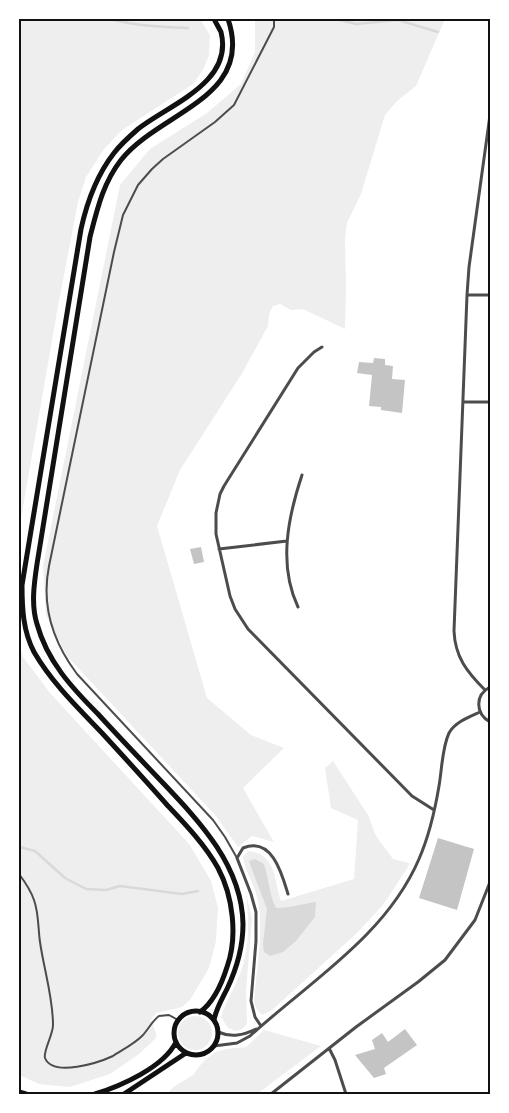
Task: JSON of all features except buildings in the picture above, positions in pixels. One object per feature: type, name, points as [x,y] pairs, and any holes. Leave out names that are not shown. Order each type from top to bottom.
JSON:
[{"type":"main road","points":[[200,1012],[210,1002],[222,981],[230,961],[232,949],[231,911],[224,882],[218,869],[196,838],[53,680],[33,650],[25,625],[22,585],[79,239],[87,204],[99,175],[114,152],[138,129],[206,83],[217,68],[222,50],[221,32],[214,19]]},
{"type":"main road","points":[[214,1020],[232,978],[242,942],[242,908],[233,875],[221,853],[197,820],[78,693],[54,664],[37,627],[33,599],[38,555],[90,237],[101,196],[113,171],[136,144],[152,131],[202,99],[216,87],[227,73],[233,52],[232,31],[228,19]]},
{"type":"main road","points":[[190,1012],[200,1012],[214,1020],[218,1032],[214,1046],[202,1054],[194,1055],[186,1053],[179,1048],[174,1033],[178,1020],[190,1012]]},
{"type":"main road","points":[[95,1094],[124,1083],[166,1056],[176,1042]]},
{"type":"main road","points":[[124,1094],[186,1053]]},
{"type":"main road","points":[[19,1092],[26,1094]]},
{"type":"street","points":[[485,690],[470,675],[461,662],[454,640],[470,259],[490,114]]},
{"type":"street","points":[[468,295],[490,295]]},
{"type":"street","points":[[322,347],[314,352],[298,368],[224,486],[216,513],[216,534],[219,548],[235,609],[248,629],[412,796],[434,810]]},
{"type":"street","points":[[463,402],[490,402]]},
{"type":"street","points":[[298,607],[288,578],[287,541],[293,506],[302,475]]},
{"type":"street","points":[[219,548],[287,541]]},
{"type":"street","points":[[490,687],[479,698],[480,712],[490,722]]},
{"type":"street","points":[[214,1046],[242,1041],[349,951],[384,914],[412,874],[424,845],[434,810],[449,733],[457,724],[480,712]]},
{"type":"street","points":[[261,1026],[252,1009],[251,1001],[256,941],[256,912],[237,858],[239,852],[248,846],[254,846],[265,849],[270,853],[276,862],[288,894]]},
{"type":"street","points":[[271,1094],[446,960],[476,920],[490,882]]},
{"type":"street","points":[[218,1032],[236,1036],[261,1026]]},
{"type":"street","points":[[329,1048],[346,1094]]},
{"type":"lane","points":[[237,858],[225,836],[213,820],[68,663],[57,642],[50,622],[45,592],[86,382],[123,215],[138,185],[152,169],[215,122],[234,104],[274,27],[274,19]]},
{"type":"lane","points":[[19,874],[28,888],[36,907],[40,942],[50,991],[53,1030],[45,1053],[48,1063],[59,1068],[73,1068],[102,1060],[113,1056],[141,1037],[159,1016],[169,1015],[178,1020]]},
{"type":"shaded area","points":[[19,19],[200,19],[210,35],[209,55],[203,70],[193,84],[122,130],[104,149],[86,177],[78,202],[58,306],[19,530]]},
{"type":"shaded area","points":[[255,19],[445,19],[416,86],[397,101],[385,115],[361,194],[347,223],[345,237],[345,329],[303,309],[291,310],[280,304],[273,306],[269,314],[268,326],[241,375],[180,470],[157,526],[207,698],[251,735],[284,748],[243,788],[274,842],[252,836],[238,847],[216,816],[67,656],[46,615],[43,566],[120,185],[150,149],[207,113],[241,84],[255,52]]},
{"type":"shaded area","points":[[19,644],[23,657],[50,693],[190,845],[211,881],[218,908],[216,941],[209,968],[190,1000],[182,1007],[156,1013],[151,1020],[156,1038],[139,1054],[110,1074],[70,1087],[39,1084],[19,1075]]},
{"type":"shaded area","points":[[333,761],[368,815],[376,836],[393,859],[409,863],[408,867],[383,905],[357,933],[272,1010],[262,1015],[257,1010],[254,1002],[260,935],[259,909],[256,892],[243,857],[248,851],[257,853],[269,862],[275,876],[281,901],[354,879],[358,820],[331,808],[325,768]]},
{"type":"shaded area","points":[[255,859],[264,864],[276,908],[316,902],[315,917],[296,941],[283,952],[270,956],[264,952],[263,944],[267,909],[249,861]]},
{"type":"shaded area","points":[[246,893],[252,919],[246,991],[247,1024],[242,1029],[236,1031],[228,1028],[221,1017],[240,974],[246,954],[248,913]]},
{"type":"shaded area","points":[[195,1016],[202,1017],[207,1021],[211,1026],[211,1040],[207,1045],[202,1049],[195,1050],[188,1049],[183,1045],[179,1040],[178,1033],[179,1026],[183,1021],[188,1017]]},
{"type":"shaded area","points":[[264,1030],[321,1046],[257,1094],[166,1094],[193,1075],[202,1063],[215,1052],[246,1047]]},
{"type":"waterway","points":[[110,19],[139,25],[188,28]]},
{"type":"waterway","points":[[336,19],[356,24],[398,20],[438,32]]},
{"type":"waterway","points":[[19,847],[35,851],[65,878],[86,889],[106,890],[120,886],[182,894],[198,891]]}]
